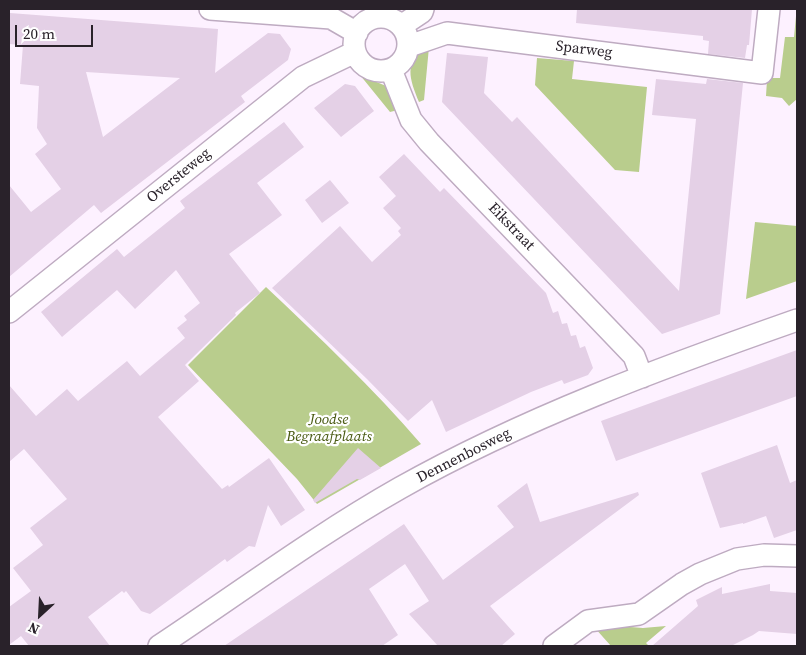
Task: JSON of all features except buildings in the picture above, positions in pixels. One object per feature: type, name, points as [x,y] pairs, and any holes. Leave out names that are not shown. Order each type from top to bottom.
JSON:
[{"type":"street","points":[[210,9],[332,18],[356,42],[362,62],[372,70],[391,70],[403,60],[409,46],[407,35],[401,26],[390,18],[377,18],[365,23],[356,42]]},
{"type":"street","points":[[401,26],[422,12],[423,9]]},
{"type":"street","name":"Sparweg","points":[[409,46],[447,33],[762,72],[769,9]]},
{"type":"street","name":"Oversteweg","points":[[9,312],[303,77],[356,42]]},
{"type":"street","name":"Eikstraat","points":[[391,70],[411,120],[429,142],[634,356],[642,377]]},
{"type":"street","name":"Dennenbosweg","points":[[160,646],[350,517],[402,487],[499,437],[642,377],[797,320]]},
{"type":"street","points":[[554,646],[588,621],[639,614],[682,584],[700,574],[737,559],[764,555],[797,556]]},
{"type":"green space","points":[[796,16],[797,99],[789,106],[782,98],[766,96],[767,80],[770,78],[780,78],[785,37],[794,37]]},
{"type":"green space","points":[[429,47],[424,100],[419,102],[410,71],[415,58],[420,52]]},
{"type":"green space","points":[[537,58],[574,61],[572,79],[647,87],[639,172],[615,170],[535,85]]},
{"type":"green space","points":[[360,75],[386,86],[398,110],[390,112]]},
{"type":"green space","points":[[755,222],[797,226],[797,281],[746,299]]},
{"type":"green space","name":"Joodse Begraafplaats","points":[[266,287],[365,383],[421,444],[317,504],[297,479],[188,365]]},
{"type":"green space","points":[[606,625],[643,628],[666,626],[646,643],[649,646],[611,646],[594,627]]}]
